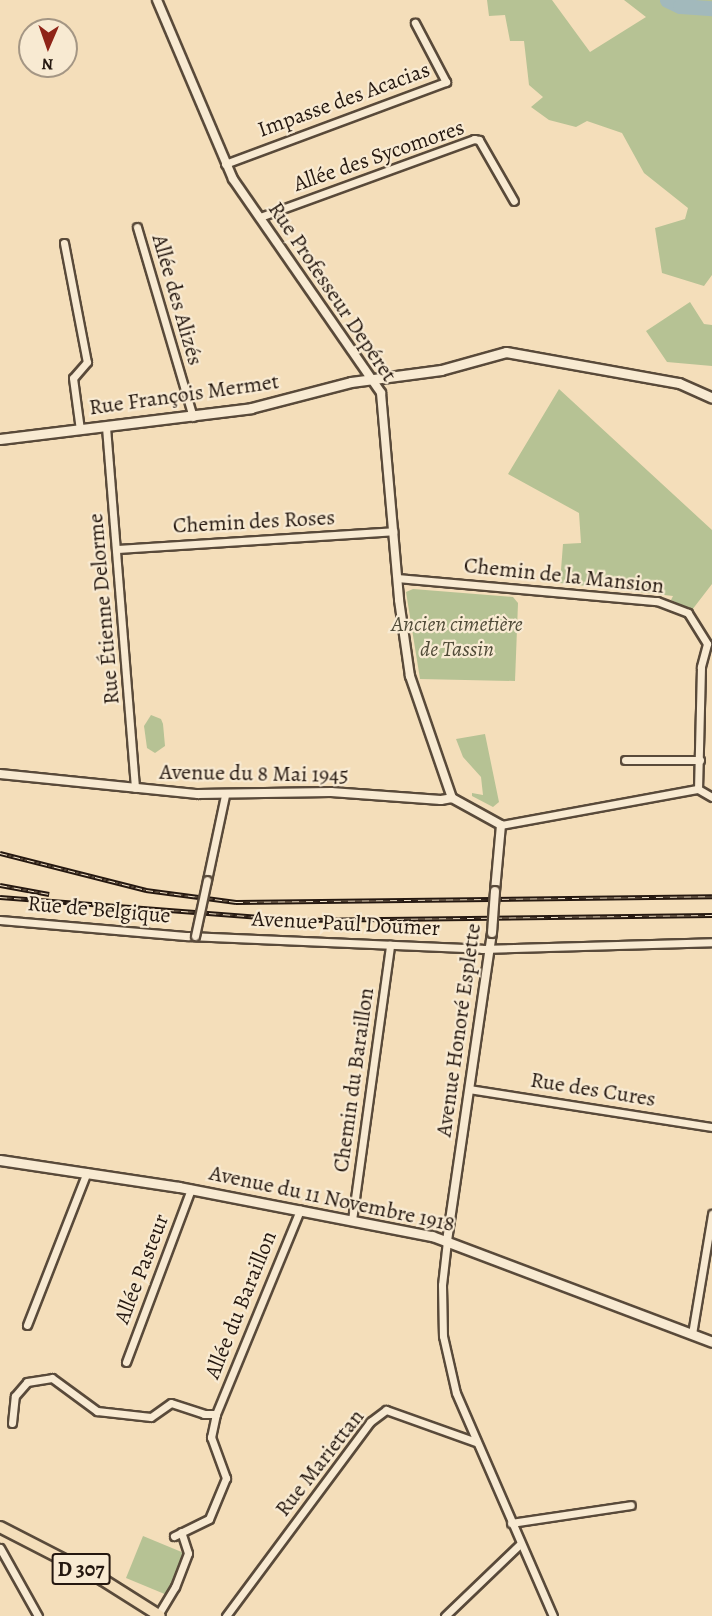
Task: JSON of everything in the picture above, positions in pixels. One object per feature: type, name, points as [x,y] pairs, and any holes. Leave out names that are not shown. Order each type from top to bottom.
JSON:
[{"type":"main road","name":"Rue François Mermet","points":[[0,439],[193,418],[251,408],[351,382],[441,370],[506,352],[528,353],[679,383],[712,398]]},
{"type":"main road","name":"Avenue du 11 Novembre 1918","points":[[0,1160],[191,1189],[447,1241],[712,1342]]},
{"type":"main road","name":"D 307","points":[[1,1531],[103,1580],[157,1616]]},
{"type":"street","name":"Rue Professeur Depéret","points":[[157,0],[225,164],[372,381],[383,401],[397,578],[413,687],[452,798]]},
{"type":"street","name":"Impasse des Acacias","points":[[225,164],[446,82],[415,23]]},
{"type":"street","name":"Allée des Sycomores","points":[[260,217],[474,139],[479,140],[514,201]]},
{"type":"street","name":"Allée des Alizés","points":[[137,227],[193,418]]},
{"type":"street","points":[[64,243],[87,362],[73,378],[80,430]]},
{"type":"street","name":"Rue Étienne Delorme","points":[[106,427],[135,788]]},
{"type":"street","name":"Chemin des Roses","points":[[117,549],[393,531]]},
{"type":"street","name":"Chemin de la Mansion","points":[[397,578],[657,601],[688,613],[710,643]]},
{"type":"street","points":[[698,789],[701,675],[710,643]]},
{"type":"street","points":[[625,760],[700,760]]},
{"type":"street","name":"Avenue du 8 Mai 1945","points":[[0,774],[225,795],[331,792],[441,800],[452,798]]},
{"type":"street","points":[[452,798],[501,825],[514,819],[698,789],[712,797]]},
{"type":"street","points":[[195,936],[225,795]]},
{"type":"street","name":"Avenue Honoré Esplette","points":[[447,1241],[491,949],[501,825]]},
{"type":"street","name":"Rue de Belgique","points":[[0,920],[195,936]]},
{"type":"street","name":"Avenue Paul Doumer","points":[[195,936],[491,949],[712,942]]},
{"type":"street","name":"Chemin du Baraillon","points":[[352,1220],[390,945]]},
{"type":"street","name":"Rue des Cures","points":[[469,1089],[712,1127]]},
{"type":"street","points":[[27,1325],[87,1172]]},
{"type":"street","name":"Allée Pasteur","points":[[126,1362],[191,1189]]},
{"type":"street","name":"Allée du Baraillon","points":[[157,1616],[175,1587],[188,1553],[178,1534],[209,1519],[226,1478],[211,1437],[216,1414],[300,1210]]},
{"type":"street","points":[[692,1334],[712,1215]]},
{"type":"street","points":[[447,1241],[442,1285],[443,1336],[456,1394],[553,1616]]},
{"type":"street","points":[[12,1423],[15,1396],[27,1382],[52,1378],[97,1411],[152,1417],[171,1403],[204,1414],[216,1414]]},
{"type":"street","name":"Rue Mariettan","points":[[226,1616],[370,1422],[386,1410],[476,1442]]},
{"type":"street","points":[[511,1523],[631,1505]]},
{"type":"street","points":[[445,1616],[520,1544]]},
{"type":"street","points":[[0,1548],[38,1616]]},
{"type":"green space","points":[[487,0],[552,0],[590,52],[646,17],[624,0],[712,0],[712,275],[704,286],[662,273],[655,228],[685,219],[688,208],[644,173],[622,133],[587,121],[576,127],[549,120],[531,107],[543,97],[529,85],[524,41],[510,41],[505,15],[489,16]]},
{"type":"green space","points":[[690,302],[704,324],[712,325],[712,366],[667,362],[646,331]]},
{"type":"green space","points":[[559,389],[712,530],[712,584],[692,610],[671,600],[673,596],[560,583],[563,544],[581,543],[579,513],[508,474]]},
{"type":"green space","name":"Ancien cimetière de Tassin","points":[[413,589],[513,597],[518,603],[515,681],[420,679],[406,592]]},
{"type":"green space","points":[[151,715],[161,719],[163,724],[165,746],[155,753],[147,748],[144,726]]},
{"type":"green space","points":[[485,734],[499,802],[493,807],[472,796],[472,793],[483,795],[481,777],[463,757],[456,739]]},
{"type":"green space","points":[[143,1536],[184,1553],[167,1595],[126,1578]]},
{"type":"waterway","points":[[667,0],[680,6],[712,8]]},
{"type":"railway","points":[[0,853],[146,890],[236,902],[712,896]]},
{"type":"railway","points":[[0,885],[49,894]]},
{"type":"railway","points":[[0,897],[299,920],[712,915]]}]
